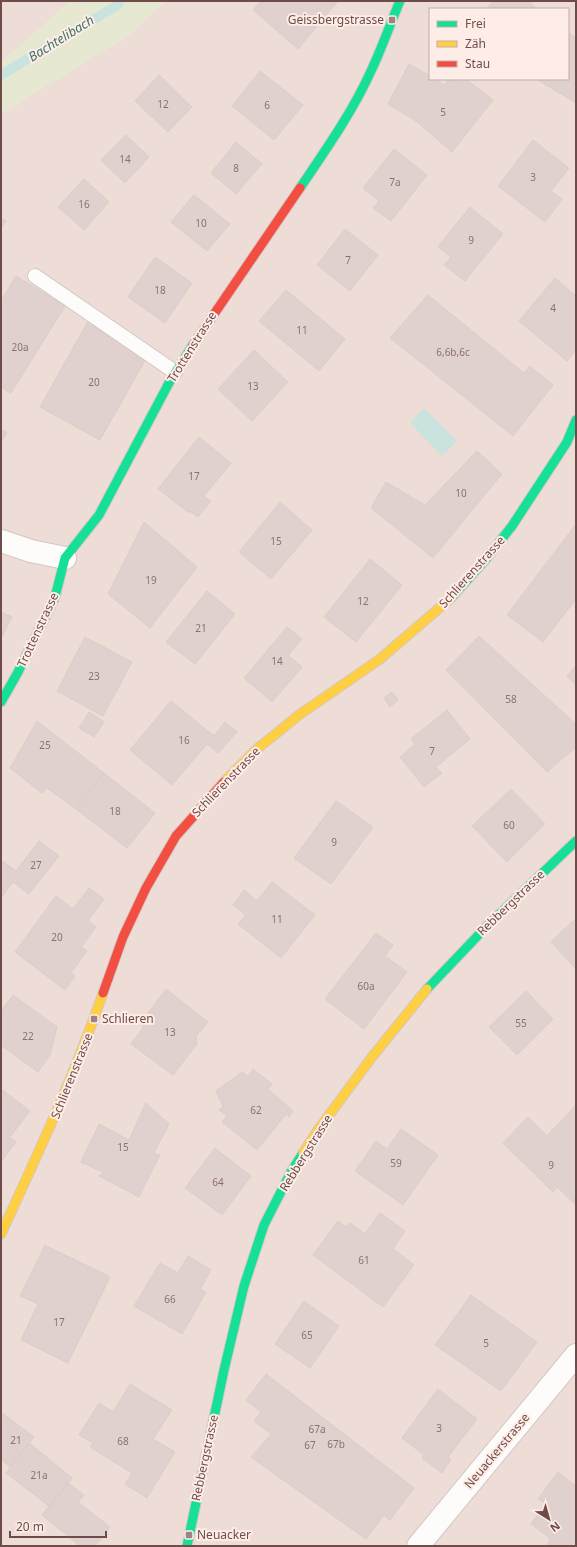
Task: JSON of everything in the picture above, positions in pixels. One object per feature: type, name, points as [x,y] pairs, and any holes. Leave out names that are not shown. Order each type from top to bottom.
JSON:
[{"type":"street","name":"Trottenstrasse","points":[[1,702],[17,674],[55,597],[65,558],[99,515],[175,372],[230,287],[328,147],[371,72],[400,1]]},
{"type":"street","name":"Schlierenstrasse","points":[[1,1234],[51,1127],[92,1025],[123,937],[146,888],[176,836],[218,788],[256,749],[299,715],[380,659],[450,598],[486,559],[512,526],[567,442],[576,420]]},
{"type":"street","points":[[1,541],[31,551],[65,558]]},
{"type":"street","name":"Rebbergstrasse","points":[[187,1546],[224,1370],[244,1286],[264,1225],[291,1172],[318,1130],[372,1057],[423,993],[487,926],[576,841]]},
{"type":"street","name":"Neuackerstrasse","points":[[418,1546],[576,1355]]},
{"type":"lane","points":[[35,276],[175,372]]},
{"type":"shaded area","points":[[1,1],[576,1],[576,1546],[1,1546]]},
{"type":"green space","points":[[70,1],[166,1],[130,35],[1,114],[1,62]]},
{"type":"water","points":[[424,408],[457,441],[442,456],[410,423]]},
{"type":"building","points":[[261,1],[338,1],[298,49],[253,10]]},
{"type":"building","points":[[493,1],[533,1],[530,4],[536,8],[488,8]]},
{"type":"building","points":[[569,33],[576,38],[576,103],[538,80],[569,80]]},
{"type":"building","points":[[409,64],[429,75],[429,80],[436,80],[444,85],[449,80],[466,80],[493,100],[452,152],[416,121],[388,104]]},
{"type":"building","points":[[260,71],[303,105],[274,140],[232,106]]},
{"type":"building","points":[[159,75],[192,107],[168,132],[135,101]]},
{"type":"building","points":[[126,135],[149,157],[125,183],[101,160]]},
{"type":"building","points":[[533,140],[569,168],[551,191],[562,199],[545,222],[498,186]]},
{"type":"building","points":[[236,142],[262,164],[236,194],[211,173]]},
{"type":"building","points":[[394,149],[427,175],[391,221],[373,208],[379,201],[363,188]]},
{"type":"building","points":[[84,179],[109,202],[84,230],[58,207]]},
{"type":"building","points":[[194,195],[230,224],[207,251],[171,222]]},
{"type":"building","points":[[470,207],[503,234],[465,281],[444,265],[451,257],[438,247]]},
{"type":"building","points":[[1,218],[6,221],[1,228]]},
{"type":"building","points":[[345,229],[378,255],[350,291],[317,265]]},
{"type":"building","points":[[155,257],[192,283],[165,323],[128,297]]},
{"type":"building","points":[[16,276],[65,306],[11,393],[1,387],[1,301]]},
{"type":"building","points":[[555,278],[576,296],[576,350],[567,361],[519,321]]},
{"type":"building","points":[[286,290],[345,339],[319,371],[259,321]]},
{"type":"building","points":[[428,295],[524,373],[530,366],[553,385],[513,436],[390,338]]},
{"type":"building","points":[[87,323],[147,357],[100,440],[40,407]]},
{"type":"building","points":[[254,350],[288,382],[252,421],[218,389]]},
{"type":"building","points":[[1,429],[7,433],[1,441]]},
{"type":"building","points":[[199,437],[231,463],[204,496],[211,501],[198,517],[190,511],[189,513],[158,489]]},
{"type":"building","points":[[477,451],[502,474],[433,558],[371,508],[386,482],[425,505]]},
{"type":"building","points":[[280,502],[312,530],[271,579],[239,552]]},
{"type":"building","points":[[144,522],[197,567],[150,628],[108,594]]},
{"type":"building","points":[[576,524],[576,599],[543,642],[507,615]]},
{"type":"building","points":[[370,559],[402,585],[356,642],[324,617]]},
{"type":"building","points":[[207,591],[235,614],[195,664],[166,642]]},
{"type":"building","points":[[1,612],[12,617],[1,639]]},
{"type":"building","points":[[287,627],[302,639],[288,655],[302,667],[272,702],[244,678]]},
{"type":"building","points":[[479,636],[576,724],[576,747],[547,772],[446,670]]},
{"type":"building","points":[[85,637],[132,662],[103,716],[57,691]]},
{"type":"building","points":[[576,665],[576,684],[567,677]]},
{"type":"building","points":[[392,692],[398,700],[390,707],[384,698]]},
{"type":"building","points":[[171,701],[214,736],[225,722],[237,732],[218,753],[207,744],[172,785],[130,750]]},
{"type":"building","points":[[447,710],[470,739],[436,767],[442,773],[424,787],[400,757],[415,744],[411,739]]},
{"type":"building","points":[[89,712],[104,722],[94,737],[79,728]]},
{"type":"building","points":[[37,721],[104,773],[76,809],[47,788],[42,793],[10,768]]},
{"type":"building","points":[[104,773],[155,813],[127,848],[76,809]]},
{"type":"building","points":[[511,789],[545,824],[507,862],[472,826]]},
{"type":"building","points":[[336,801],[373,827],[331,884],[294,858]]},
{"type":"building","points":[[39,841],[59,856],[29,894],[13,882],[1,898],[1,860],[16,871]]},
{"type":"building","points":[[272,882],[315,915],[281,958],[238,924],[246,915],[233,905],[244,890],[257,901]]},
{"type":"building","points":[[89,888],[104,899],[88,921],[96,927],[81,947],[87,951],[71,973],[75,976],[65,990],[15,952],[56,896],[73,909]]},
{"type":"building","points":[[576,918],[576,969],[551,942]]},
{"type":"building","points":[[376,933],[393,945],[385,956],[407,972],[364,1029],[325,999]]},
{"type":"building","points":[[166,989],[208,1022],[196,1036],[197,1044],[173,1075],[131,1044],[143,1028],[142,1021]]},
{"type":"building","points":[[526,991],[553,1019],[517,1055],[489,1027]]},
{"type":"building","points":[[13,995],[57,1027],[50,1055],[38,1072],[1,1045],[1,1011]]},
{"type":"building","points":[[253,1069],[272,1084],[268,1089],[293,1111],[289,1117],[286,1114],[257,1150],[222,1122],[227,1116],[219,1110],[223,1106],[216,1091],[242,1072],[248,1076]]},
{"type":"building","points":[[1,1089],[30,1111],[10,1137],[16,1142],[1,1162]]},
{"type":"building","points":[[146,1103],[169,1124],[154,1153],[160,1155],[139,1197],[99,1176],[103,1172],[81,1162],[99,1124],[129,1140]]},
{"type":"building","points":[[576,1105],[576,1205],[557,1187],[553,1192],[503,1143],[528,1117],[547,1136]]},
{"type":"building","points":[[401,1129],[438,1155],[403,1205],[355,1171],[376,1141],[387,1149]]},
{"type":"building","points":[[215,1148],[251,1176],[222,1215],[185,1188]]},
{"type":"building","points":[[380,1213],[405,1231],[393,1249],[414,1265],[383,1307],[313,1255],[338,1221],[346,1227],[350,1223],[365,1234]]},
{"type":"building","points":[[45,1245],[110,1277],[68,1363],[21,1340],[38,1304],[20,1296]]},
{"type":"building","points":[[188,1256],[211,1270],[200,1289],[206,1292],[182,1334],[134,1306],[160,1263],[178,1273]]},
{"type":"building","points":[[471,1295],[537,1342],[501,1391],[435,1345]]},
{"type":"building","points":[[304,1301],[339,1326],[310,1368],[275,1344]]},
{"type":"building","points":[[266,1374],[414,1488],[390,1520],[384,1515],[366,1539],[251,1457],[271,1434],[254,1421],[261,1412],[246,1400]]},
{"type":"building","points":[[130,1384],[172,1410],[153,1439],[175,1452],[147,1498],[125,1484],[132,1473],[90,1447],[93,1443],[79,1435],[99,1403],[113,1412]]},
{"type":"building","points":[[438,1389],[477,1419],[448,1457],[451,1459],[442,1473],[422,1458],[424,1455],[402,1438]]},
{"type":"building","points":[[1,1412],[34,1437],[10,1467],[1,1459]]},
{"type":"building","points":[[29,1443],[72,1478],[50,1507],[6,1473]]},
{"type":"building","points":[[558,1472],[576,1486],[576,1546],[546,1546],[551,1539],[531,1524],[546,1504],[538,1499]]},
{"type":"building","points":[[68,1483],[84,1495],[78,1502],[110,1527],[95,1546],[80,1546],[42,1515]]},
{"type":"waterway","name":"Bachtelibach","points":[[1,75],[116,6],[120,1]]},
{"type":"traffic: fast","points":[[300,188],[338,131],[364,87],[400,1]]},
{"type":"traffic: fast","points":[[1,702],[17,674],[55,597],[65,558],[99,515],[170,381],[193,345]]},
{"type":"traffic: fast","points":[[451,598],[486,559],[512,526],[567,442],[576,420]]},
{"type":"traffic: fast","points":[[427,989],[487,926],[576,841]]},
{"type":"traffic: fast","points":[[187,1546],[224,1370],[244,1286],[264,1225],[291,1172],[303,1153]]},
{"type":"traffic: slow","points":[[224,782],[257,749],[299,715],[380,659],[451,598]]},
{"type":"traffic: slow","points":[[303,1153],[318,1130],[372,1057],[427,989]]},
{"type":"traffic: slow","points":[[1,1234],[68,1085],[103,993]]},
{"type":"traffic: jam","points":[[193,345],[300,188]]},
{"type":"traffic: jam","points":[[103,993],[123,937],[146,888],[176,836],[224,782]]},
{"type":"place","name":"Geissbergstrasse","points":[[392,20]]},
{"type":"place","name":"Schlieren","points":[[94,1019]]},
{"type":"place","name":"Neuacker","points":[[189,1535]]}]
